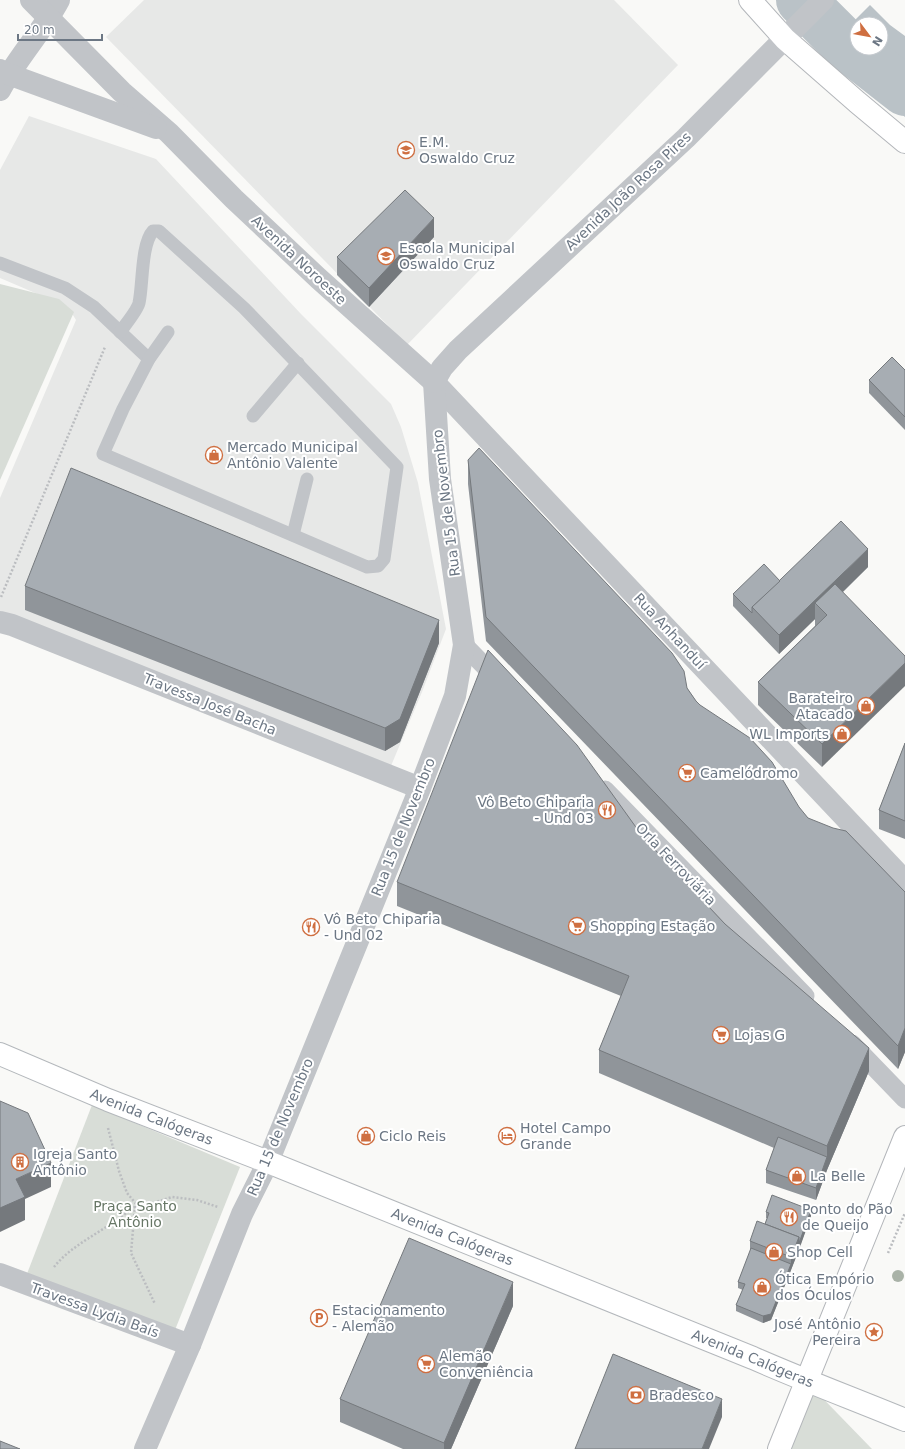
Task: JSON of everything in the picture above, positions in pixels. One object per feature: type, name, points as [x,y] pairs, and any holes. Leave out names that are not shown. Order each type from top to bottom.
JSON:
[{"type":"main road","points":[[750,0],[791,32],[857,102],[905,142]]},
{"type":"main road","name":"Avenida Calógeras","points":[[0,1054],[108,1100],[268,1162],[905,1420]]},
{"type":"main road","points":[[779,1449],[905,1137]]},
{"type":"street","name":"Avenida Noroeste","points":[[31,0],[54,9],[122,92],[169,133],[234,199],[318,278],[434,382]]},
{"type":"street","name":"Avenida João Rosa Pires","points":[[434,382],[442,368],[458,350],[686,138],[823,0]]},
{"type":"street","points":[[3,78],[54,9]]},
{"type":"street","name":"Avenida Noroeste","points":[[3,78],[169,133]]},
{"type":"street","name":"Rua 15 de Novembro","points":[[145,1449],[190,1345],[242,1214],[268,1162],[420,788],[454,696],[464,646],[440,479],[434,382]]},
{"type":"street","name":"Rua Anhanduí","points":[[434,382],[905,880]]},
{"type":"street","name":"Travessa José Bacha","points":[[0,622],[19,628],[420,788]]},
{"type":"street","points":[[464,646],[514,697]]},
{"type":"street","name":"Orla Ferroviária","points":[[592,777],[820,1011]]},
{"type":"street","points":[[842,1034],[905,1099]]},
{"type":"street","name":"Travessa Lydia Baís","points":[[0,1274],[190,1345]]},
{"type":"lane","points":[[117,329],[138,305],[148,236],[153,231],[159,231],[228,293],[298,363],[397,467],[384,559],[378,566],[367,567],[103,454],[149,359],[168,332]]},
{"type":"lane","points":[[0,263],[65,288],[94,307],[149,359]]},
{"type":"lane","points":[[253,416],[298,363]]},
{"type":"lane","points":[[293,535],[307,479]]},
{"type":"path","points":[[0,598],[117,329]]},
{"type":"path","points":[[108,1100],[108,1129],[119,1171],[127,1193],[136,1206],[131,1253],[156,1305]]},
{"type":"path","points":[[50,1272],[58,1262],[81,1243],[113,1223],[136,1206],[153,1203],[172,1197],[197,1200],[242,1214]]},
{"type":"shaded area","name":"E.M. Oswaldo Cruz","points":[[144,0],[614,0],[678,65],[407,345],[106,37]]},
{"type":"shaded area","points":[[870,5],[881,16],[859,16]]},
{"type":"shaded area","points":[[889,24],[905,36],[905,117],[826,49],[849,26],[849,56],[889,56]]},
{"type":"shaded area","name":"Mercado Municipal Antônio Valente","points":[[29,116],[156,159],[301,314],[391,404],[401,427],[418,483],[446,629],[422,692],[388,773],[0,611],[0,498],[76,320],[68,307],[0,278],[0,170]]},
{"type":"green space","points":[[0,284],[59,299],[74,312],[0,480]]},
{"type":"green space","name":"Praça Santo Antônio","points":[[92,1105],[240,1167],[173,1335],[25,1279]]},
{"type":"green space","points":[[806,1381],[872,1449],[779,1449]]},
{"type":"building","points":[[405,190],[434,218],[369,288],[337,257]]},
{"type":"building","points":[[892,357],[905,370],[905,417],[869,380]]},
{"type":"building","name":"Camelódromo","points":[[479,448],[672,653],[684,671],[687,688],[696,701],[750,738],[772,762],[799,807],[808,818],[833,828],[846,831],[905,892],[905,1028],[898,1046],[486,617],[468,460]]},
{"type":"building","points":[[71,468],[439,620],[400,719],[385,728],[25,586]]},
{"type":"building","points":[[841,521],[868,549],[779,635],[752,607]]},
{"type":"building","points":[[764,564],[780,581],[752,607],[752,613],[733,594]]},
{"type":"building","points":[[835,584],[905,656],[905,663],[822,744],[758,682],[827,615],[815,603]]},
{"type":"building","name":"Shopping Estação","points":[[488,650],[577,745],[643,837],[725,924],[869,1048],[827,1146],[599,1050],[629,976],[397,882]]},
{"type":"building","points":[[905,743],[905,821],[879,810]]},
{"type":"building","name":"Igreja Santo Antônio","points":[[0,1101],[28,1113],[51,1163],[16,1179],[25,1197],[0,1208]]},
{"type":"building","name":"La Belle","points":[[778,1137],[827,1157],[816,1188],[766,1170]]},
{"type":"building","points":[[772,1195],[811,1210],[799,1243],[799,1237],[765,1224],[769,1213],[766,1212]]},
{"type":"building","points":[[757,1221],[799,1237],[791,1257],[750,1241]]},
{"type":"building","name":"Alemão Conveniência","points":[[409,1238],[513,1282],[444,1443],[340,1399]]},
{"type":"building","points":[[751,1248],[791,1264],[771,1314],[763,1316],[736,1305],[745,1284],[738,1282]]},
{"type":"building","name":"Bradesco","points":[[613,1354],[722,1399],[702,1449],[575,1449]]},
{"type":"building","points":[[0,1441],[20,1449],[0,1449]]},
{"type":"waterway","points":[[801,0],[846,45],[905,91]]},
{"type":"place","name":"E.M. Oswaldo Cruz","points":[[406,150]]},
{"type":"place","name":"Escola Municipal Oswaldo Cruz","points":[[386,256]]},
{"type":"place","name":"Mercado Municipal Antônio Valente","points":[[214,455]]},
{"type":"place","name":"Barateiro Atacado","points":[[866,706]]},
{"type":"place","name":"WL Imports","points":[[842,734]]},
{"type":"place","name":"Camelódromo","points":[[687,773]]},
{"type":"place","name":"Vô Beto Chiparia - Und 03","points":[[607,810]]},
{"type":"place","name":"Shopping Estação","points":[[577,926]]},
{"type":"place","name":"Vô Beto Chiparia - Und 02","points":[[311,927]]},
{"type":"place","name":"Lojas G","points":[[721,1035]]},
{"type":"place","name":"Ciclo Reis","points":[[366,1136]]},
{"type":"place","name":"Hotel Campo Grande","points":[[507,1136]]},
{"type":"place","name":"Igreja Santo Antônio","points":[[20,1162]]},
{"type":"place","name":"La Belle","points":[[797,1176]]},
{"type":"place","name":"Ponto do Pão de Queijo","points":[[789,1217]]},
{"type":"place","name":"Shop Cell","points":[[774,1252]]},
{"type":"place","name":"Ótica Empório dos Óculos","points":[[762,1287]]},
{"type":"place","name":"Estacionamento - Alemão","points":[[319,1318]]},
{"type":"place","name":"José Antônio Pereira","points":[[874,1332]]},
{"type":"place","name":"Alemão Conveniência","points":[[426,1364]]},
{"type":"place","name":"Bradesco","points":[[636,1395]]}]
